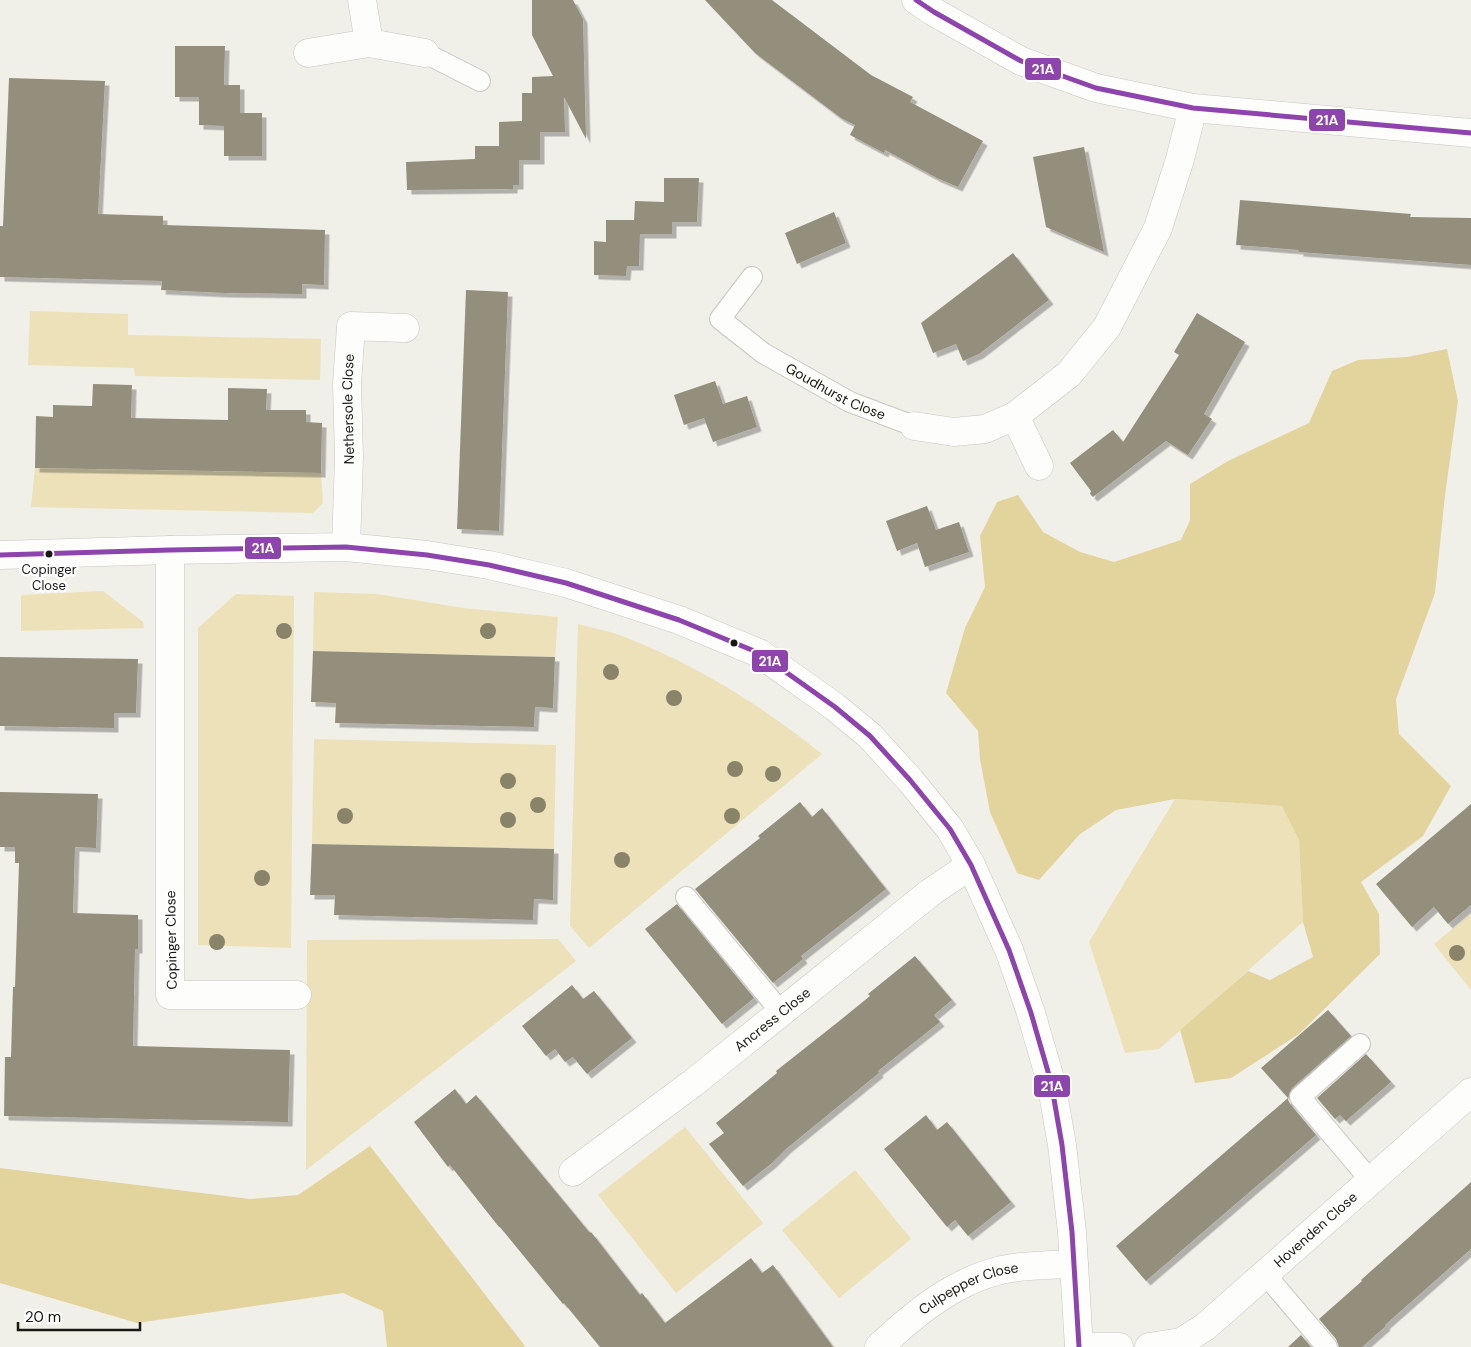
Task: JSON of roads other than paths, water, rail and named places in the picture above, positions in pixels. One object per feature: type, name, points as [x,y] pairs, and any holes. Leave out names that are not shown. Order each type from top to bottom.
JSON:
[{"type":"street","points":[[362,0],[369,43]]},
{"type":"street","points":[[916,0],[1021,61],[1096,88],[1193,108],[1471,133]]},
{"type":"street","points":[[308,53],[369,43],[425,53]]},
{"type":"street","name":"Goudhurst Close","points":[[914,426],[954,432],[985,429],[1015,416],[1068,374],[1107,327],[1158,228],[1180,159],[1193,108]]},
{"type":"street","name":"Nethersole Close","points":[[346,547],[349,457],[347,384],[350,326],[405,328]]},
{"type":"street","points":[[1015,416],[1039,466]]},
{"type":"street","points":[[0,555],[346,547],[427,555],[489,565],[566,583],[679,620],[759,653],[836,707],[870,736],[910,780],[950,829],[971,865],[1009,950],[1031,1013],[1051,1082],[1062,1145],[1072,1232],[1079,1347],[1119,1347]]},
{"type":"street","name":"Copinger Close","points":[[170,550],[170,995],[297,995]]},
{"type":"street","name":"Ancress Close","points":[[573,1172],[669,1102],[931,892],[971,865]]},
{"type":"street","name":"Hovenden Close","points":[[1149,1347],[1181,1342],[1206,1327],[1471,1092]]},
{"type":"street","name":"Culpepper Close","points":[[879,1347],[941,1296],[976,1278],[1012,1268],[1074,1264]]},
{"type":"lane","points":[[425,53],[480,81]]},
{"type":"lane","name":"Goudhurst Close","points":[[752,277],[720,319],[763,353],[850,402],[914,426]]},
{"type":"lane","points":[[686,897],[781,1012]]},
{"type":"lane","points":[[1360,1044],[1300,1098],[1371,1181]]},
{"type":"lane","points":[[1265,1274],[1327,1347]]},
{"type":"place","name":"Copinger Close","points":[[49,554]]}]
